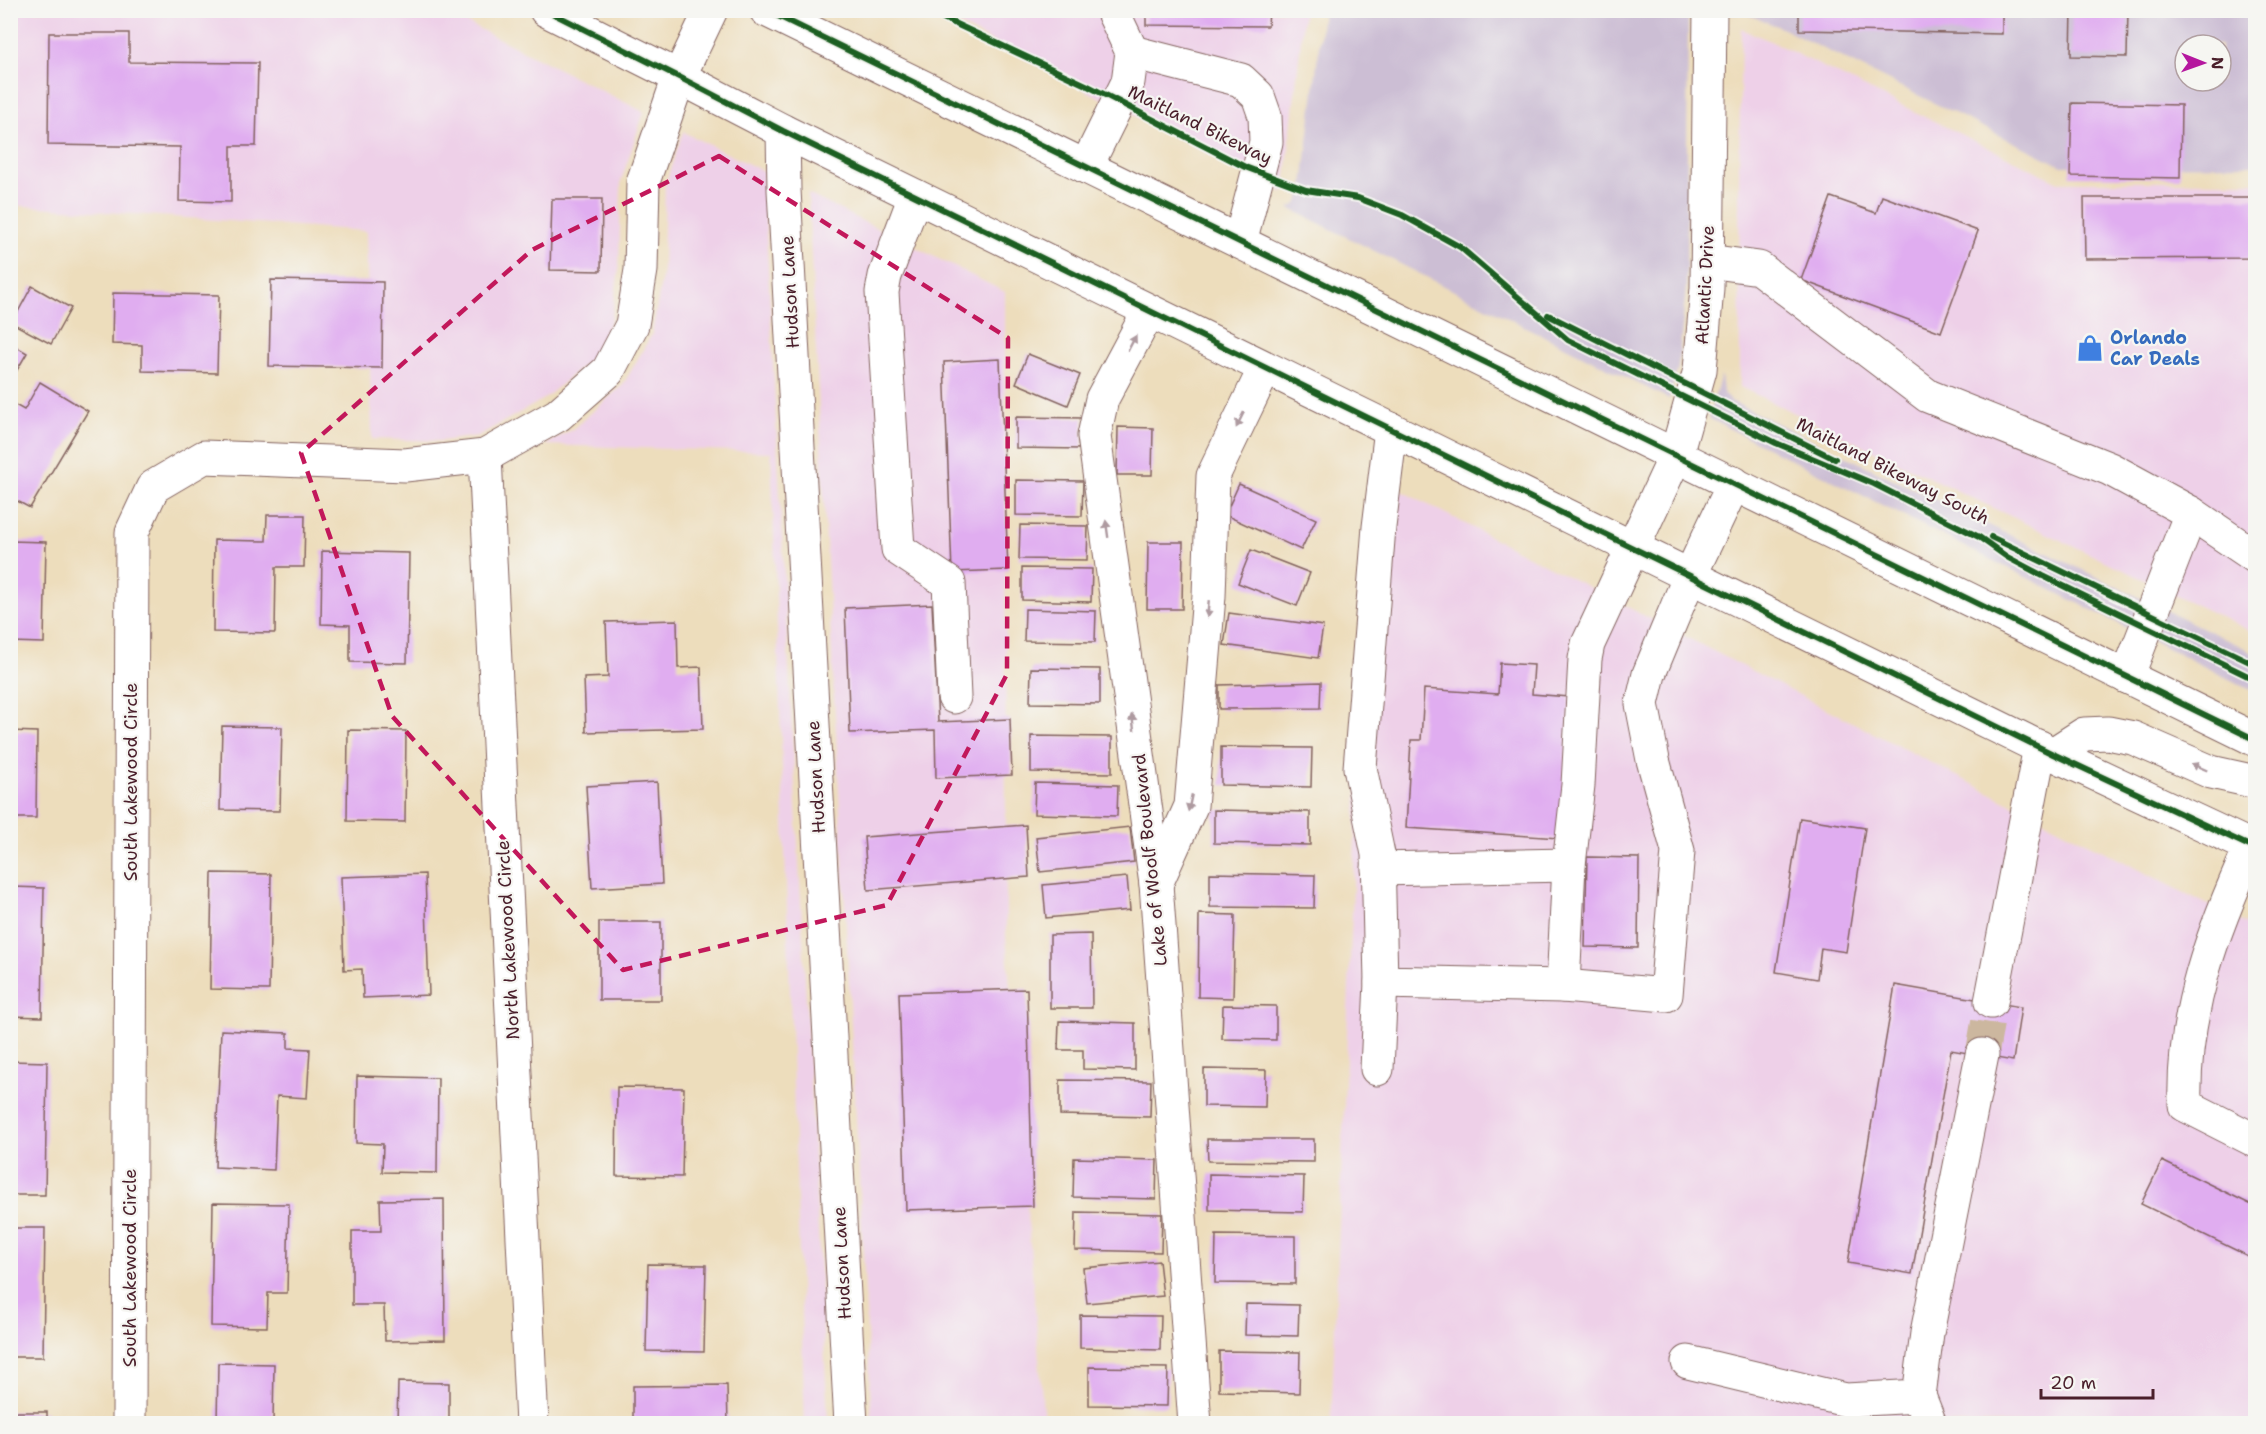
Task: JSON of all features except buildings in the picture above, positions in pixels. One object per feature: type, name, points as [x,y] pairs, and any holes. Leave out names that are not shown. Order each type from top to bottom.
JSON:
[{"type":"street","points":[[546,10],[783,131],[1265,368],[2047,750],[2253,848],[2224,905],[2206,956],[2195,999],[2184,1069],[2185,1105],[2256,1141]]},
{"type":"street","points":[[485,456],[558,415],[608,371],[632,325],[641,270],[643,182],[679,77],[711,10]]},
{"type":"street","points":[[766,10],[2256,740]]},
{"type":"street","points":[[1086,167],[1128,82],[1132,52],[1113,10]]},
{"type":"street","name":"Atlantic Drive","points":[[1563,986],[1569,865],[1578,784],[1585,659],[1588,644],[1676,455],[1700,370],[1708,261],[1710,10]]},
{"type":"street","points":[[1132,52],[1241,80],[1258,96],[1265,116],[1266,142],[1240,242]]},
{"type":"street","name":"Hudson Lane","points":[[783,131],[785,214],[851,1424]]},
{"type":"street","points":[[915,196],[885,276],[882,292],[898,549],[948,583],[954,697]]},
{"type":"street","points":[[1708,261],[1759,268],[1928,396],[2110,469],[2191,513],[2256,557]]},
{"type":"street","name":"Lake of Woolf Boulevard","points":[[1149,311],[1102,399],[1094,436],[1156,884],[1195,1424]]},
{"type":"street","points":[[1156,884],[1191,806],[1209,596],[1213,476],[1265,368]]},
{"type":"street","points":[[1377,1069],[1381,982],[1378,854],[1360,768],[1379,528],[1390,429]]},
{"type":"street","name":"South Lakewood Circle","points":[[129,1424],[132,532],[153,487],[204,457],[405,465],[485,456]]},
{"type":"street","name":"North Lakewood Circle","points":[[485,456],[532,1424]]},
{"type":"street","points":[[1381,982],[1563,986],[1666,995],[1678,851],[1653,760],[1642,704],[1649,674],[1690,576],[1734,483]]},
{"type":"street","points":[[2127,677],[2191,513]]},
{"type":"street","points":[[2047,750],[2084,734],[2108,733],[2133,738],[2211,772],[2256,782]]},
{"type":"street","points":[[1991,1002],[2047,750]]},
{"type":"street","points":[[1378,869],[1569,865]]},
{"type":"street","points":[[1688,1362],[1846,1400],[1924,1410],[1927,1333],[1982,1055]]},
{"type":"highlighted area","points":[[719,156],[1008,338],[1007,674],[887,905],[623,970],[392,716],[301,453],[532,250]]},
{"type":"shaded area","points":[[1732,10],[2255,11],[2255,165],[2062,166],[1777,26],[1743,13],[1732,15]]},
{"type":"shaded area","points":[[10,11],[444,11],[644,112],[621,181],[619,269],[611,320],[590,360],[544,399],[478,436],[441,441],[372,439],[366,231],[11,205]]},
{"type":"shaded area","points":[[933,11],[1304,11],[1284,193]]},
{"type":"shaded area","points":[[1323,11],[1688,11],[1686,287],[1678,367],[1669,399],[1289,208],[1297,204],[1302,194]]},
{"type":"shaded area","points":[[1741,29],[1768,40],[2058,182],[2255,182],[2255,633],[1740,387]]},
{"type":"shaded area","points":[[683,132],[763,171],[828,1423],[805,1423],[771,452],[545,445],[573,429],[623,385],[652,334],[663,271],[665,185]]},
{"type":"shaded area","points":[[808,194],[1005,292],[1006,937],[1044,1423],[872,1423]]},
{"type":"shaded area","points":[[1721,375],[1723,392],[1731,401],[2255,653],[2255,692],[1708,418]]},
{"type":"shaded area","points":[[1370,475],[2255,929],[2255,1423],[1331,1424]]},
{"type":"tunnel","points":[[1982,1055],[1991,1002]]},
{"type":"cycle path","points":[[546,10],[783,131],[2053,754],[2256,849]]},
{"type":"cycle path","points":[[766,10],[2256,740]]},
{"type":"cycle path","name":"Maitland Bikeway","points":[[926,10],[1086,85],[1245,167],[1306,190],[1358,198],[1402,215],[1460,247],[1568,340],[1776,443],[1874,484],[1979,537],[2007,557],[2043,576],[2256,680]]},
{"type":"cycle path","name":"Maitland Bikeway South","points":[[1548,315],[1835,459]]},
{"type":"cycle path","name":"Maitland Bikeway South","points":[[1991,537],[2256,665]]},
{"type":"place","name":"Orlando Car Deals","points":[[2090,348]]}]
